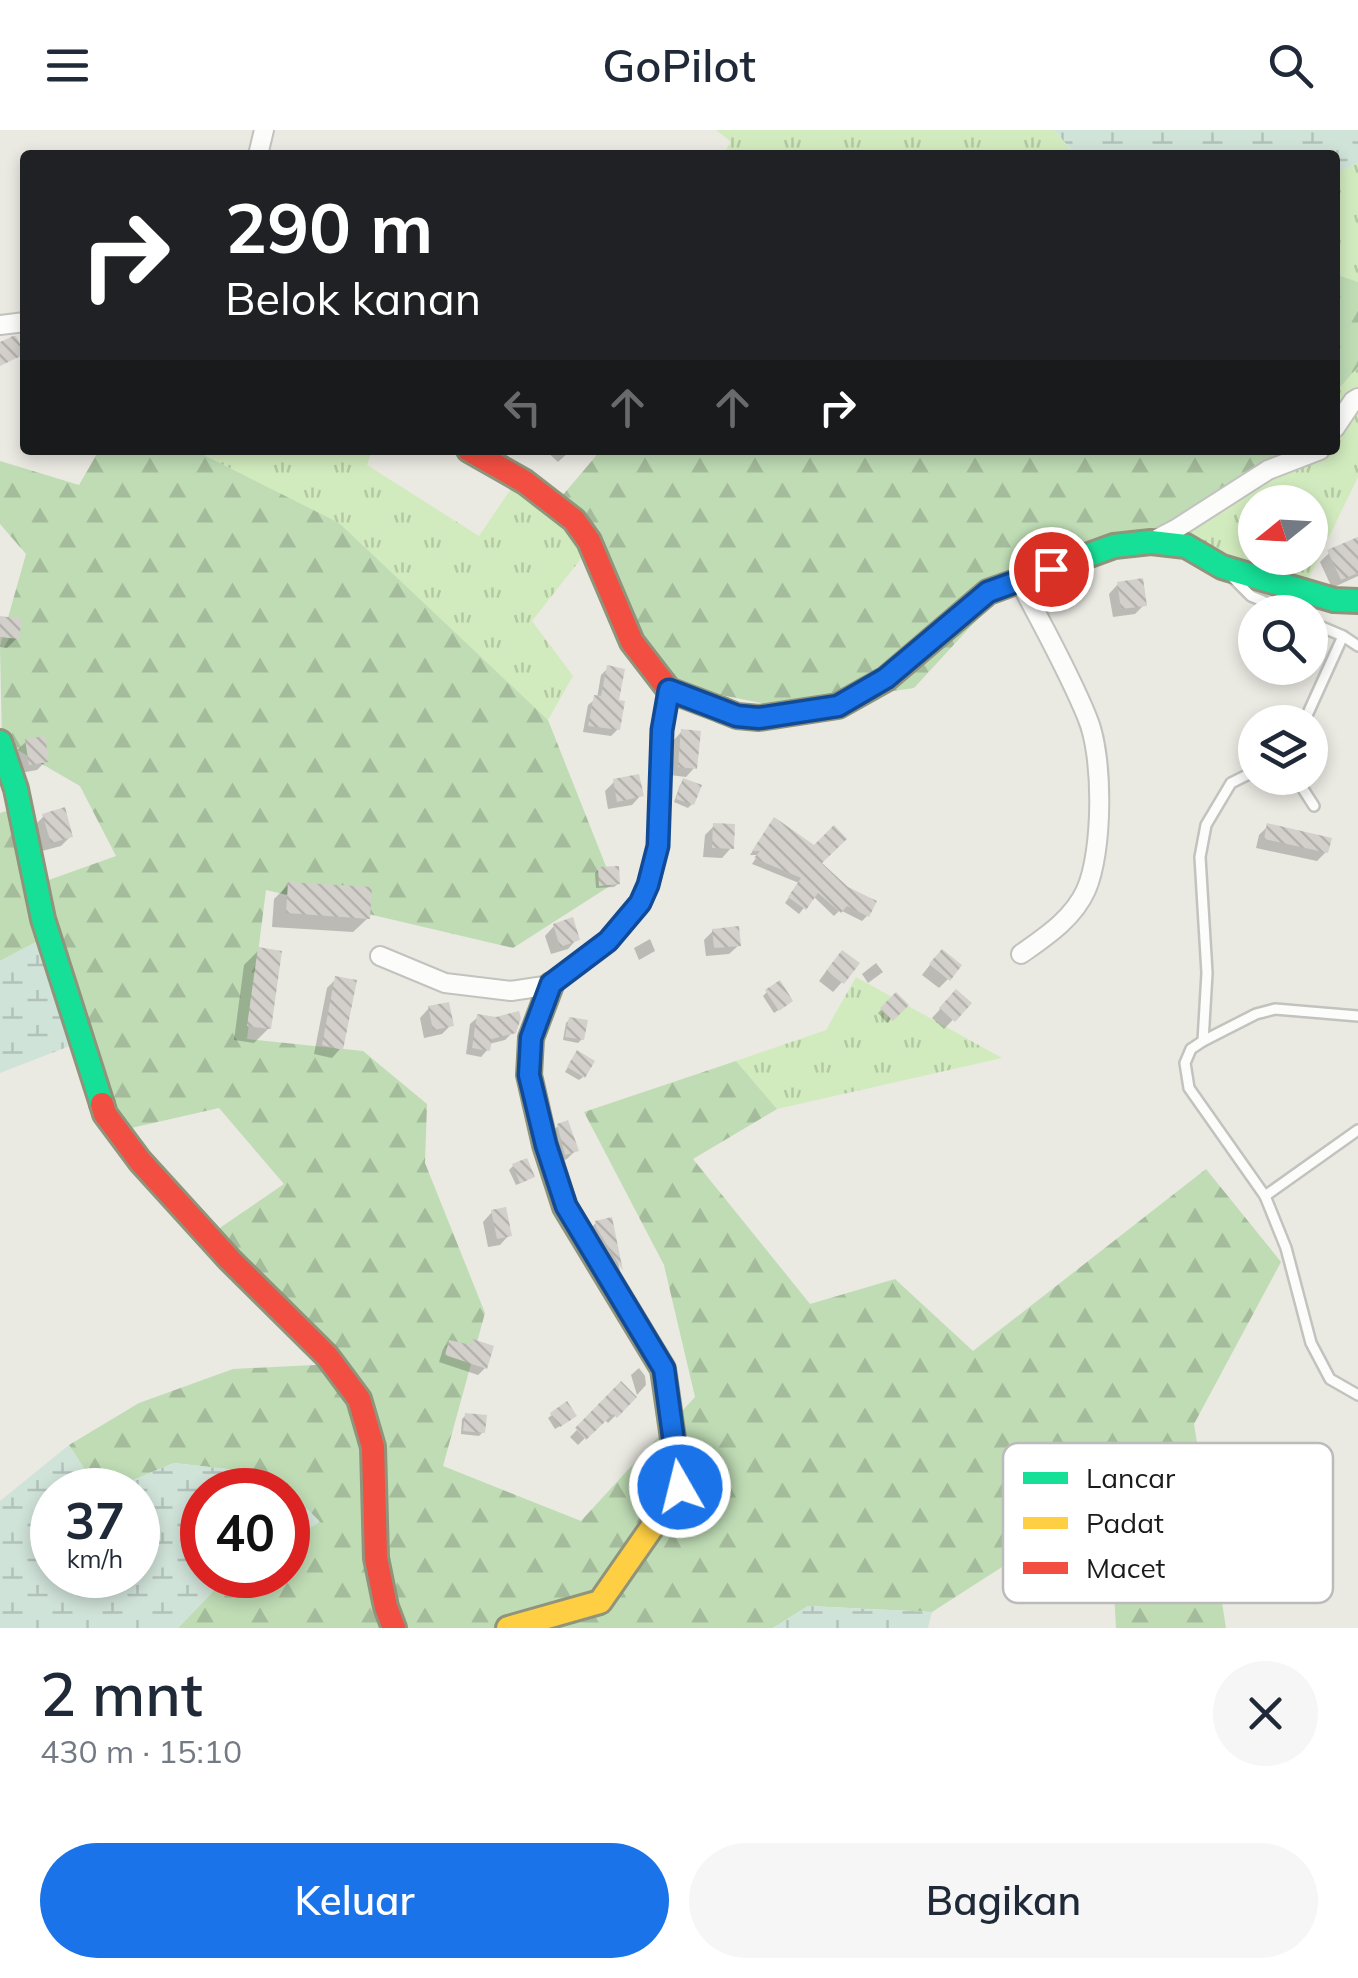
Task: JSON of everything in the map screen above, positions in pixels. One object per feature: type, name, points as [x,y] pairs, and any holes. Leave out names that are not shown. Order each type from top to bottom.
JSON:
[{"type":"street","points":[[1340,420],[1358,398]]},
{"type":"street","points":[[478,455],[525,482],[574,520],[590,541],[632,642],[669,690],[737,716],[759,718],[838,706],[886,678],[988,592],[1114,546],[1151,542],[1186,546],[1222,566],[1334,600],[1358,601]]},
{"type":"street","points":[[1151,542],[1268,470],[1307,455]]},
{"type":"street","points":[[1019,580],[1089,720],[1098,767],[1094,861],[1085,892],[1058,928],[1021,954]]},
{"type":"street","points":[[380,956],[445,982],[511,991],[551,984],[608,941],[640,903],[658,846],[662,730],[669,690]]},
{"type":"street","points":[[0,742],[16,789],[42,919],[105,1114],[140,1161],[230,1260],[327,1356],[359,1399],[373,1447],[376,1558],[394,1628]]},
{"type":"street","points":[[508,1628],[600,1602],[680,1487],[664,1369],[566,1206],[546,1145],[529,1075],[531,1038],[551,984]]},
{"type":"lane","points":[[1222,566],[1250,595]]},
{"type":"lane","points":[[1328,630],[1358,646]]},
{"type":"lane","points":[[1312,705],[1342,636]]},
{"type":"lane","points":[[1202,1040],[1207,973],[1200,857],[1206,825],[1231,782],[1238,779]]},
{"type":"lane","points":[[1307,795],[1314,806]]},
{"type":"lane","points":[[1358,1016],[1274,1010],[1256,1014],[1202,1040],[1191,1049],[1185,1063],[1189,1088],[1265,1196],[1286,1248],[1311,1343],[1330,1379],[1358,1395]]},
{"type":"lane","points":[[1265,1196],[1358,1130]]},
{"type":"green space","points":[[716,130],[1054,130],[1071,150],[726,150],[731,142]]},
{"type":"green space","points":[[1054,130],[1358,130],[1358,163],[1340,170],[1340,150],[1072,150]]},
{"type":"green space","points":[[1358,163],[1358,282],[1340,276],[1340,170]]},
{"type":"green space","points":[[1340,276],[1358,282],[1358,367],[1340,387]]},
{"type":"green space","points":[[1358,367],[1358,477],[1328,539],[1328,485],[1247,485],[1264,474],[1281,455],[1340,455],[1340,387]]},
{"type":"green space","points":[[96,455],[204,455],[339,523],[548,720],[613,884],[513,948],[266,890],[247,1039],[363,1051],[427,1104],[425,1163],[485,1313],[443,1466],[581,1521],[695,1397],[664,1265],[584,1112],[736,1061],[777,1109],[693,1159],[810,1304],[895,1279],[973,1351],[1206,1169],[1281,1262],[1194,1424],[1197,1443],[1003,1443],[1003,1566],[932,1612],[808,1606],[773,1628],[178,1628],[207,1598],[310,1598],[310,1527],[319,1521],[310,1512],[310,1468],[219,1468],[174,1463],[160,1469],[84,1468],[69,1445],[139,1403],[233,1369],[335,1364],[205,1238],[284,1184],[219,1108],[118,1131],[38,941],[0,961],[0,813],[17,808],[46,881],[116,856],[80,786],[2,741],[0,646],[26,554],[0,524],[0,461],[79,485]]},
{"type":"green space","points":[[204,455],[370,455],[367,465],[479,536],[523,471],[591,546],[532,621],[573,676],[548,720],[339,524]]},
{"type":"green space","points":[[597,455],[1281,455],[1264,474],[1247,485],[1238,485],[1238,491],[1173,533],[1018,575],[914,688],[782,707],[669,685],[562,496]]},
{"type":"green space","points":[[1238,491],[1238,558],[1173,533]]},
{"type":"green space","points":[[1283,575],[1310,575],[1306,584]]},
{"type":"green space","points":[[38,941],[80,1042],[0,1073],[0,961]]},
{"type":"green space","points":[[856,977],[1002,1058],[777,1109],[736,1061],[826,1030]]},
{"type":"green space","points":[[69,1445],[84,1468],[41,1468]]},
{"type":"green space","points":[[174,1463],[219,1468],[180,1468],[180,1598],[207,1598],[178,1628],[0,1628],[0,1501],[30,1477],[30,1598],[160,1598],[160,1469]]},
{"type":"green space","points":[[310,1512],[320,1522],[310,1528]]},
{"type":"green space","points":[[1115,1603],[1222,1603],[1226,1628],[1116,1628]]},
{"type":"green space","points":[[808,1606],[932,1612],[928,1628],[773,1628]]},
{"type":"building","points":[[16,336],[20,356],[0,366],[0,342]]},
{"type":"building","points":[[1358,537],[1358,573],[1341,580],[1328,550]]},
{"type":"building","points":[[1143,578],[1147,606],[1121,609],[1117,582]]},
{"type":"building","points":[[0,616],[22,619],[19,639],[0,637]]},
{"type":"building","points":[[607,665],[625,669],[619,700],[625,701],[620,730],[588,726],[594,695],[601,696]]},
{"type":"building","points":[[681,729],[701,731],[697,769],[678,767]]},
{"type":"building","points":[[45,736],[49,762],[29,765],[25,739]]},
{"type":"building","points":[[639,774],[644,796],[617,802],[613,779]]},
{"type":"building","points":[[683,778],[702,785],[694,805],[676,799]]},
{"type":"building","points":[[65,807],[73,837],[51,843],[42,814]]},
{"type":"building","points":[[774,817],[814,845],[834,825],[847,839],[822,863],[848,887],[877,901],[869,917],[847,906],[841,913],[818,893],[806,910],[788,897],[801,878],[754,858],[760,851],[752,851]]},
{"type":"building","points":[[713,823],[735,824],[734,849],[712,848]]},
{"type":"building","points":[[1267,823],[1332,838],[1328,853],[1264,839]]},
{"type":"building","points":[[619,866],[620,884],[599,886],[598,867]]},
{"type":"building","points":[[288,882],[372,887],[370,919],[286,913]]},
{"type":"building","points":[[573,917],[580,940],[560,947],[553,924]]},
{"type":"building","points":[[739,926],[741,946],[714,948],[712,929]]},
{"type":"building","points":[[258,947],[282,951],[271,1029],[247,1026]]},
{"type":"building","points":[[942,949],[962,965],[950,981],[929,964]]},
{"type":"building","points":[[842,950],[860,963],[844,984],[826,971]]},
{"type":"building","points":[[335,976],[357,980],[343,1050],[322,1045]]},
{"type":"building","points":[[780,980],[793,1001],[779,1011],[765,990]]},
{"type":"building","points":[[956,989],[972,1003],[955,1022],[939,1008]]},
{"type":"building","points":[[896,992],[909,1005],[893,1021],[880,1008]]},
{"type":"building","points":[[449,1002],[454,1026],[433,1030],[428,1006]]},
{"type":"building","points":[[519,1011],[516,1033],[492,1039],[490,1051],[472,1048],[477,1014],[496,1017]]},
{"type":"building","points":[[569,1017],[588,1020],[584,1040],[565,1037]]},
{"type":"building","points":[[577,1050],[595,1061],[585,1078],[567,1067]]},
{"type":"building","points":[[568,1120],[579,1151],[565,1155],[557,1124]]},
{"type":"building","points":[[527,1158],[535,1177],[520,1183],[512,1164]]},
{"type":"building","points":[[506,1207],[512,1236],[497,1239],[491,1210]]},
{"type":"building","points":[[612,1217],[623,1271],[596,1227],[595,1221]]},
{"type":"building","points":[[473,1339],[494,1346],[487,1369],[445,1355],[449,1340],[471,1345]]},
{"type":"building","points":[[621,1381],[637,1397],[617,1418],[613,1414],[586,1440],[575,1428]]},
{"type":"building","points":[[567,1401],[577,1416],[560,1427],[550,1413]]},
{"type":"building","points":[[465,1413],[487,1415],[485,1433],[463,1431]]},
{"type":"traffic: fast","points":[[722,710],[759,718],[838,706],[886,679],[988,592],[1114,546],[1151,542],[1186,546],[1222,567],[1334,600],[1358,601]]},
{"type":"traffic: fast","points":[[0,742],[16,789],[43,919],[102,1104]]},
{"type":"traffic: slow","points":[[508,1628],[600,1602],[680,1487],[663,1369],[565,1207],[545,1145],[529,1075],[531,1038],[551,985]]},
{"type":"traffic: jam","points":[[478,455],[525,482],[574,520],[589,541],[632,642],[669,690],[722,710]]},
{"type":"traffic: jam","points":[[102,1104],[105,1114],[140,1161],[230,1260],[327,1356],[359,1399],[373,1447],[376,1558],[394,1628]]},
{"type":"route","points":[[680,1487],[664,1369],[566,1206],[546,1145],[529,1075],[531,1038],[538,1014],[551,984],[608,941],[640,903],[648,885],[658,846],[662,730],[669,690],[737,716],[759,718],[838,706],[886,678],[988,592],[1051,569]]}]
